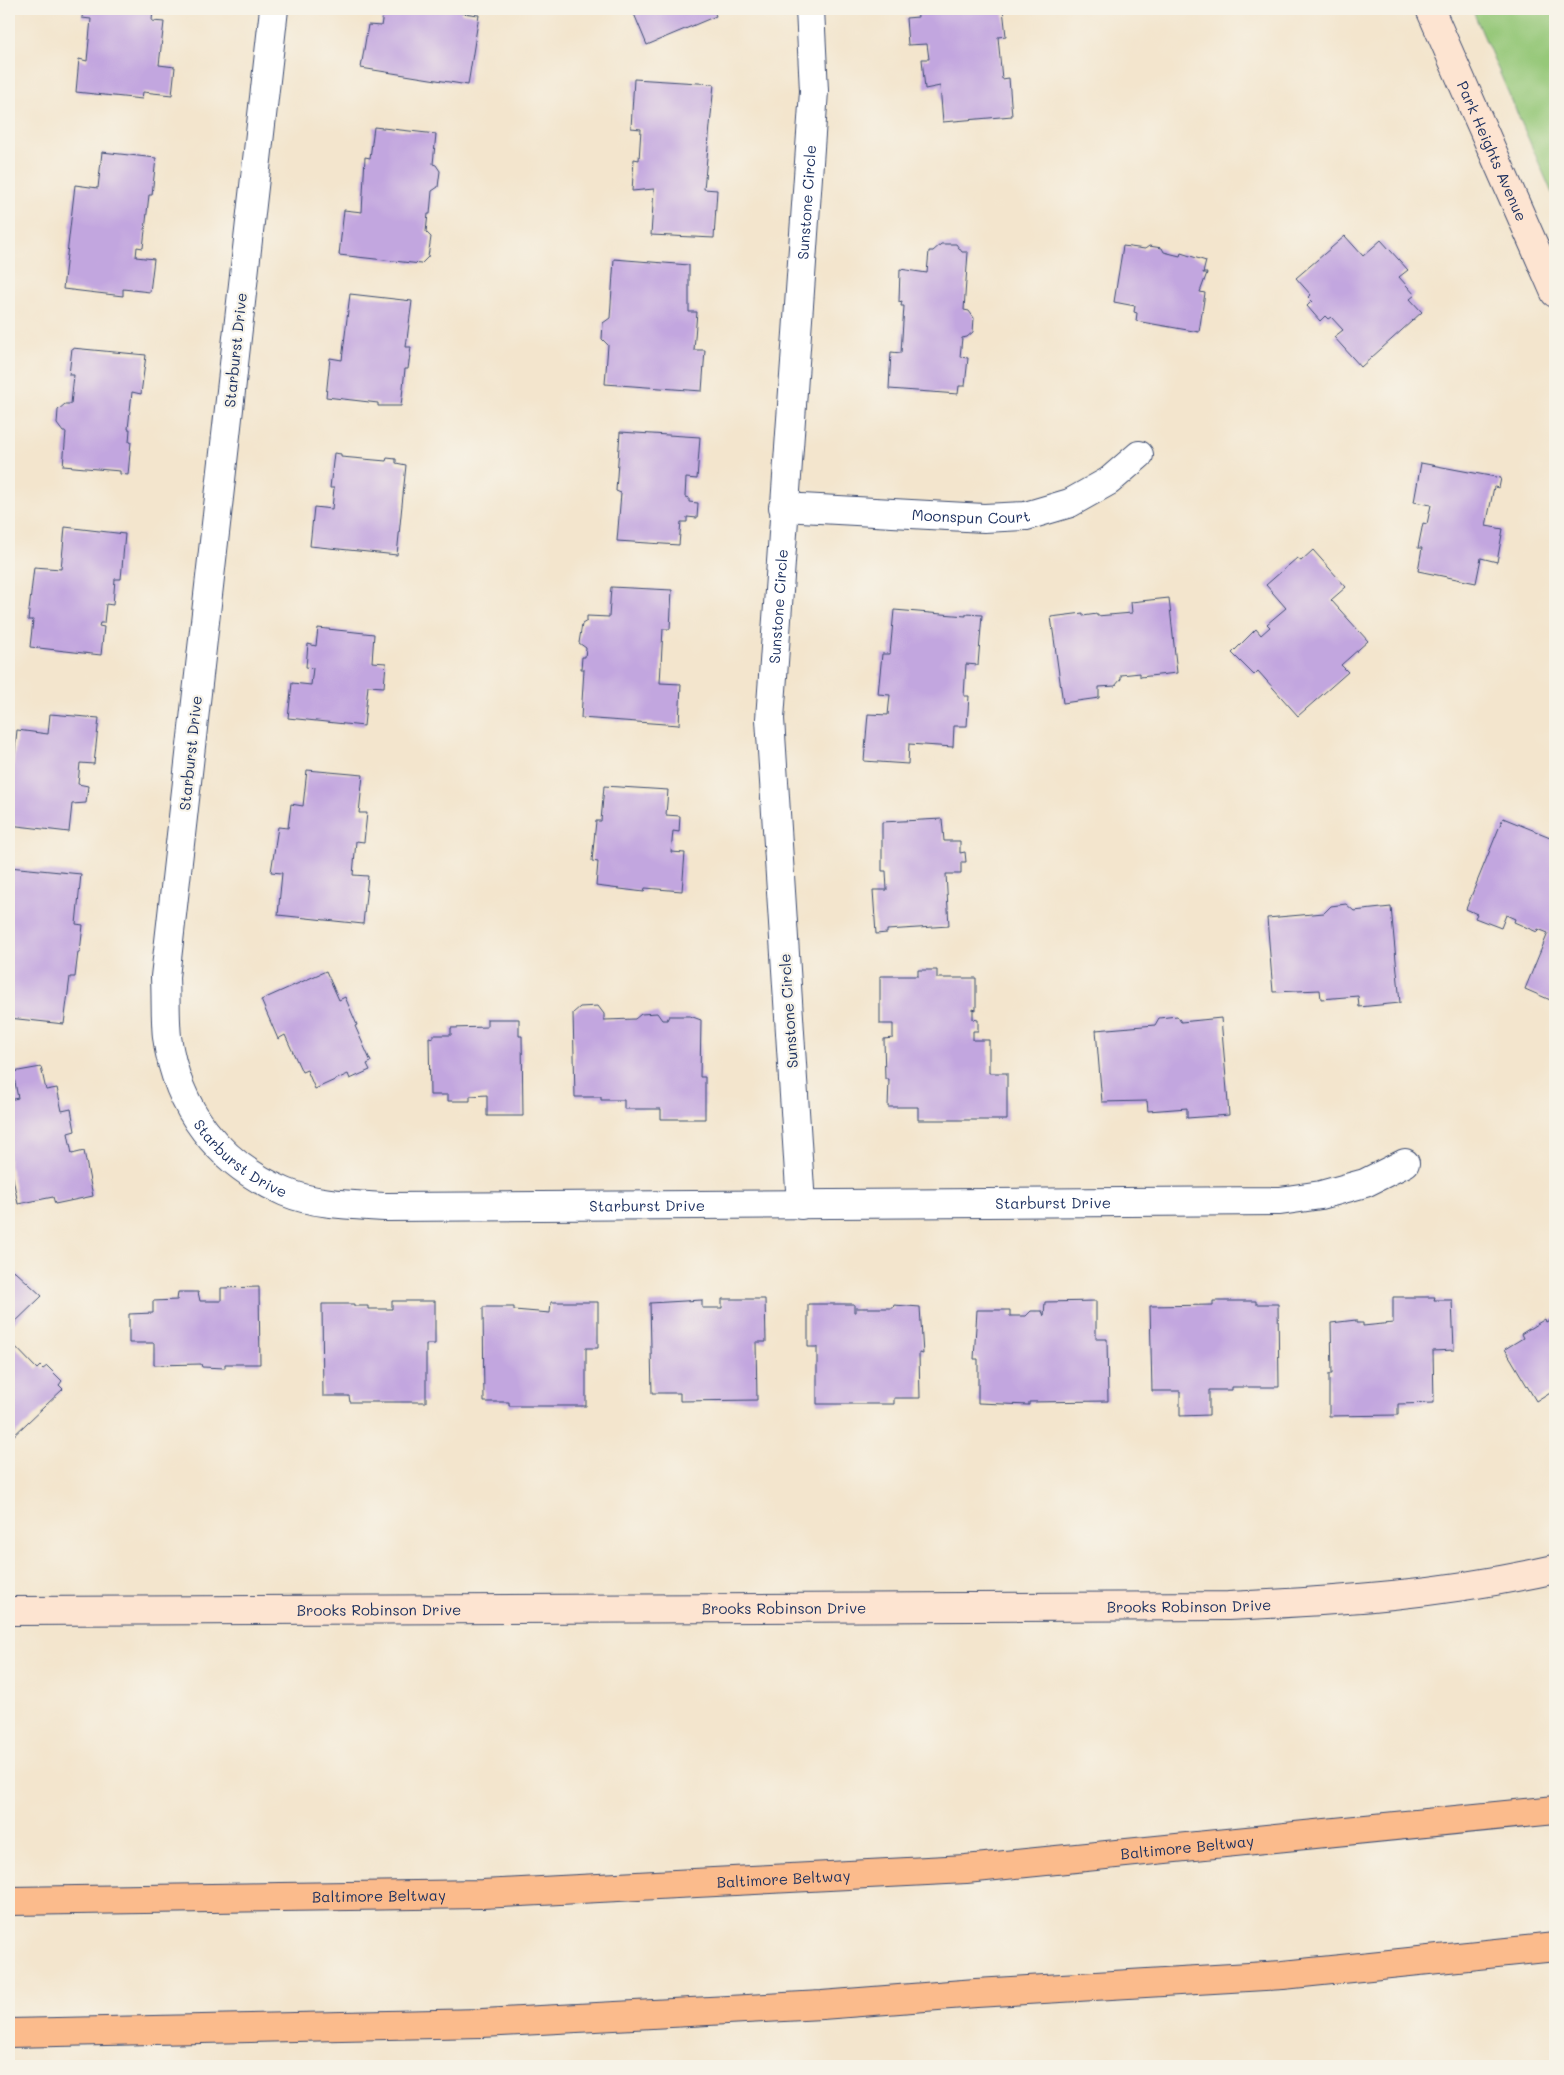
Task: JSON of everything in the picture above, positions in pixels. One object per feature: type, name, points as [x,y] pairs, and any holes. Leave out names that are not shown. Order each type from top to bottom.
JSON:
[{"type":"highway","name":"Baltimore Beltway","points":[[9,1901],[482,1894],[966,1869],[1555,1810]]},
{"type":"highway","points":[[9,2033],[482,2023],[803,2006],[1283,1975],[1555,1947]]},
{"type":"main road","name":"Park Heights Avenue","points":[[1430,9],[1555,293]]},
{"type":"main road","name":"Brooks Robinson Drive","points":[[9,1611],[1228,1606],[1352,1600],[1436,1592],[1555,1569]]},
{"type":"street","name":"Starburst Drive","points":[[274,9],[165,977],[167,1038],[179,1088],[204,1132],[240,1168],[286,1193],[333,1204],[386,1207],[1280,1201],[1321,1195],[1365,1183],[1405,1163]]},
{"type":"street","name":"Sunstone Circle","points":[[801,1205],[770,719],[783,507],[814,91],[810,9]]},
{"type":"street","name":"Moonspun Court","points":[[783,507],[984,518],[1026,516],[1070,503],[1109,481],[1139,455]]},
{"type":"green space","points":[[1472,9],[1555,9],[1555,200]]},
{"type":"building","points":[[83,9],[153,9],[152,21],[164,22],[159,65],[175,67],[172,95],[143,92],[142,99],[76,92],[79,59],[87,61],[91,19],[82,18]]},
{"type":"building","points":[[384,9],[461,9],[461,13],[479,15],[468,85],[361,68],[368,25],[381,26]]},
{"type":"building","points":[[632,9],[713,9],[716,16],[647,45]]},
{"type":"building","points":[[917,9],[1003,9],[1006,36],[998,37],[1002,79],[1009,78],[1012,116],[943,122],[940,86],[925,89],[922,59],[929,59],[927,44],[908,45],[906,18],[918,17]]},
{"type":"building","points":[[634,79],[714,84],[704,189],[717,190],[714,238],[651,235],[654,189],[632,191],[634,159],[639,160],[641,129],[631,128]]},
{"type":"building","points":[[374,127],[436,134],[433,164],[440,171],[438,187],[432,191],[430,214],[428,214],[426,232],[431,237],[428,257],[421,264],[339,255],[344,210],[362,212],[365,157],[370,158]]},
{"type":"building","points":[[102,152],[156,158],[152,195],[149,195],[143,248],[137,247],[136,257],[154,259],[150,292],[123,289],[123,296],[63,289],[75,185],[98,188]]},
{"type":"building","points":[[1345,236],[1363,256],[1381,240],[1408,270],[1399,277],[1415,295],[1410,299],[1422,312],[1361,367],[1334,337],[1343,330],[1331,317],[1328,319],[1325,316],[1320,321],[1307,306],[1312,301],[1308,297],[1311,295],[1296,278]]},
{"type":"building","points":[[941,244],[956,244],[962,252],[968,252],[964,310],[969,311],[974,318],[973,332],[967,337],[962,338],[960,357],[968,358],[965,386],[959,386],[958,394],[889,389],[891,352],[901,353],[904,306],[901,306],[902,301],[899,302],[900,269],[927,273],[929,251],[933,251]]},
{"type":"building","points":[[1123,246],[1145,249],[1149,246],[1162,248],[1164,252],[1180,256],[1181,253],[1206,261],[1203,273],[1207,273],[1200,292],[1205,293],[1199,332],[1136,321],[1137,313],[1134,312],[1135,306],[1114,302]]},
{"type":"building","points":[[614,259],[689,265],[689,312],[697,312],[694,350],[705,350],[702,391],[605,384],[608,345],[602,339],[603,323],[610,318]]},
{"type":"building","points":[[350,294],[412,301],[406,347],[411,347],[408,369],[405,369],[401,406],[378,406],[378,403],[326,397],[330,358],[342,360]]},
{"type":"building","points":[[72,348],[146,355],[141,394],[132,392],[128,429],[130,429],[129,442],[131,442],[128,475],[120,474],[120,471],[63,466],[66,432],[63,432],[57,424],[58,410],[65,404],[71,404],[74,375],[69,375]]},
{"type":"building","points":[[620,432],[700,437],[697,479],[686,478],[685,497],[689,498],[689,502],[698,503],[697,518],[687,517],[687,522],[681,522],[679,545],[617,541],[621,493],[616,491]]},
{"type":"building","points":[[334,453],[341,454],[341,457],[386,461],[387,458],[396,459],[396,463],[406,465],[397,555],[310,546],[314,507],[332,509],[334,488],[330,488]]},
{"type":"building","points":[[1421,463],[1501,478],[1499,488],[1494,487],[1486,526],[1503,529],[1497,562],[1481,558],[1476,583],[1418,571],[1422,548],[1418,548],[1423,523],[1427,524],[1431,505],[1414,502]]},
{"type":"building","points":[[65,527],[125,534],[121,579],[115,579],[113,605],[106,604],[104,623],[100,623],[99,626],[104,627],[101,655],[30,647],[33,620],[28,620],[34,567],[61,569]]},
{"type":"building","points":[[1313,550],[1346,587],[1331,600],[1368,641],[1341,665],[1348,672],[1298,716],[1258,671],[1254,675],[1232,653],[1256,629],[1261,635],[1270,627],[1267,624],[1286,608],[1266,585],[1297,558],[1301,561]]},
{"type":"building","points":[[611,587],[672,590],[670,629],[663,629],[660,683],[681,684],[679,725],[581,718],[584,669],[581,669],[582,657],[585,657],[586,648],[579,643],[582,624],[587,621],[587,616],[609,617]]},
{"type":"building","points":[[1169,598],[1177,673],[1140,677],[1140,673],[1121,675],[1121,679],[1115,686],[1099,687],[1099,698],[1063,703],[1051,617],[1083,613],[1083,616],[1097,614],[1097,616],[1132,613],[1131,602]]},
{"type":"building","points":[[894,610],[966,616],[966,614],[982,615],[978,665],[966,664],[964,696],[969,696],[967,726],[954,726],[953,747],[909,744],[908,764],[864,761],[868,714],[888,715],[890,695],[878,694],[882,654],[890,654]]},
{"type":"building","points":[[318,628],[374,634],[372,662],[386,663],[384,687],[368,686],[364,726],[288,718],[292,683],[311,685],[313,668],[306,667],[308,644],[316,646]]},
{"type":"building","points":[[50,714],[99,718],[94,764],[80,763],[78,784],[88,786],[86,803],[72,804],[69,832],[9,825],[9,769],[13,769],[17,730],[48,734]]},
{"type":"building","points":[[307,770],[363,775],[359,813],[367,813],[364,842],[356,841],[353,875],[368,876],[363,924],[278,915],[282,873],[271,872],[278,827],[288,828],[291,804],[303,806]]},
{"type":"building","points":[[604,786],[668,790],[666,815],[680,816],[679,832],[673,831],[671,852],[685,853],[682,891],[645,888],[644,892],[596,886],[598,862],[592,861],[596,821],[601,821]]},
{"type":"building","points":[[1503,818],[1555,839],[1555,1002],[1525,989],[1548,933],[1538,929],[1537,932],[1514,922],[1515,919],[1506,915],[1501,928],[1475,918],[1477,914],[1466,909]]},
{"type":"building","points":[[942,819],[944,841],[960,841],[960,853],[965,852],[966,862],[961,862],[961,874],[946,874],[949,926],[887,930],[887,933],[876,934],[873,890],[887,890],[886,871],[882,871],[882,822]]},
{"type":"building","points":[[9,867],[81,874],[76,924],[83,925],[80,952],[78,952],[75,977],[70,977],[64,1024],[9,1018]]},
{"type":"building","points":[[1346,904],[1354,911],[1391,907],[1400,1003],[1359,1007],[1358,996],[1321,999],[1320,990],[1273,992],[1267,918],[1324,913],[1331,906]]},
{"type":"building","points":[[918,970],[937,970],[937,978],[976,978],[976,1010],[973,1009],[973,1019],[978,1020],[978,1031],[973,1031],[973,1040],[989,1040],[989,1073],[1007,1073],[1007,1120],[918,1120],[918,1107],[888,1107],[889,1079],[885,1079],[884,1039],[893,1038],[893,1024],[880,1024],[880,976],[918,976]]},
{"type":"building","points":[[326,971],[339,1000],[345,997],[371,1062],[367,1064],[370,1070],[350,1079],[348,1074],[315,1089],[307,1070],[302,1072],[285,1035],[278,1039],[261,1000]]},
{"type":"building","points":[[598,1006],[604,1014],[604,1020],[635,1019],[641,1014],[657,1013],[662,1020],[667,1020],[669,1016],[690,1016],[701,1020],[700,1077],[705,1077],[705,1119],[661,1119],[661,1109],[624,1109],[624,1100],[601,1100],[601,1097],[575,1097],[573,1013],[580,1007]]},
{"type":"building","points":[[1177,1016],[1181,1022],[1221,1018],[1229,1115],[1187,1118],[1187,1108],[1148,1111],[1147,1101],[1102,1102],[1096,1030],[1155,1025],[1159,1018]]},
{"type":"building","points":[[487,1019],[519,1019],[519,1036],[522,1036],[523,1116],[487,1116],[487,1095],[470,1096],[470,1101],[448,1101],[448,1095],[430,1095],[429,1037],[433,1038],[433,1035],[451,1035],[451,1028],[487,1027]]},
{"type":"building","points":[[41,1067],[46,1090],[57,1088],[62,1111],[71,1109],[75,1131],[68,1133],[72,1154],[84,1151],[93,1196],[55,1204],[53,1197],[18,1204],[11,1168],[9,1167],[9,1100],[18,1098],[13,1072]]},
{"type":"building","points":[[9,1270],[15,1271],[42,1296],[9,1328]]},
{"type":"building","points":[[259,1287],[260,1364],[225,1364],[225,1368],[202,1367],[201,1364],[154,1365],[154,1343],[129,1343],[129,1314],[153,1313],[153,1301],[177,1300],[178,1292],[198,1292],[200,1301],[221,1301],[221,1288]]},
{"type":"building","points":[[1393,1297],[1435,1297],[1434,1300],[1452,1300],[1454,1350],[1433,1351],[1434,1403],[1398,1404],[1398,1415],[1329,1416],[1329,1374],[1332,1374],[1331,1323],[1356,1320],[1356,1323],[1363,1323],[1363,1326],[1393,1323]]},
{"type":"building","points":[[722,1299],[765,1299],[766,1342],[756,1342],[757,1400],[680,1401],[680,1393],[652,1393],[650,1303],[702,1300],[702,1308],[722,1308]]},
{"type":"building","points":[[392,1301],[435,1301],[435,1344],[426,1344],[426,1402],[350,1402],[349,1396],[323,1396],[322,1304],[354,1304],[354,1306],[368,1306],[368,1309],[392,1309]]},
{"type":"building","points":[[1096,1301],[1096,1339],[1107,1339],[1108,1401],[1029,1402],[1029,1405],[978,1403],[978,1359],[974,1359],[977,1310],[1010,1310],[1010,1316],[1026,1316],[1031,1311],[1042,1311],[1044,1316],[1045,1302]]},
{"type":"building","points":[[1213,1301],[1256,1301],[1256,1304],[1278,1304],[1279,1387],[1232,1387],[1232,1390],[1209,1390],[1209,1415],[1180,1416],[1180,1391],[1152,1391],[1150,1306],[1213,1305]]},
{"type":"building","points":[[551,1302],[598,1302],[598,1348],[586,1348],[586,1406],[509,1406],[509,1402],[484,1402],[483,1307],[514,1307],[514,1310],[550,1313]]},
{"type":"building","points":[[808,1304],[854,1304],[854,1312],[856,1312],[856,1308],[893,1308],[894,1305],[920,1307],[923,1354],[919,1353],[920,1398],[894,1398],[894,1404],[817,1404],[817,1347],[808,1347]]},
{"type":"building","points":[[1555,1317],[1555,1389],[1536,1401],[1505,1349],[1523,1338],[1521,1334],[1545,1319],[1546,1322]]},
{"type":"building","points":[[9,1340],[37,1369],[40,1366],[43,1369],[47,1366],[62,1381],[59,1385],[63,1389],[9,1440]]}]
